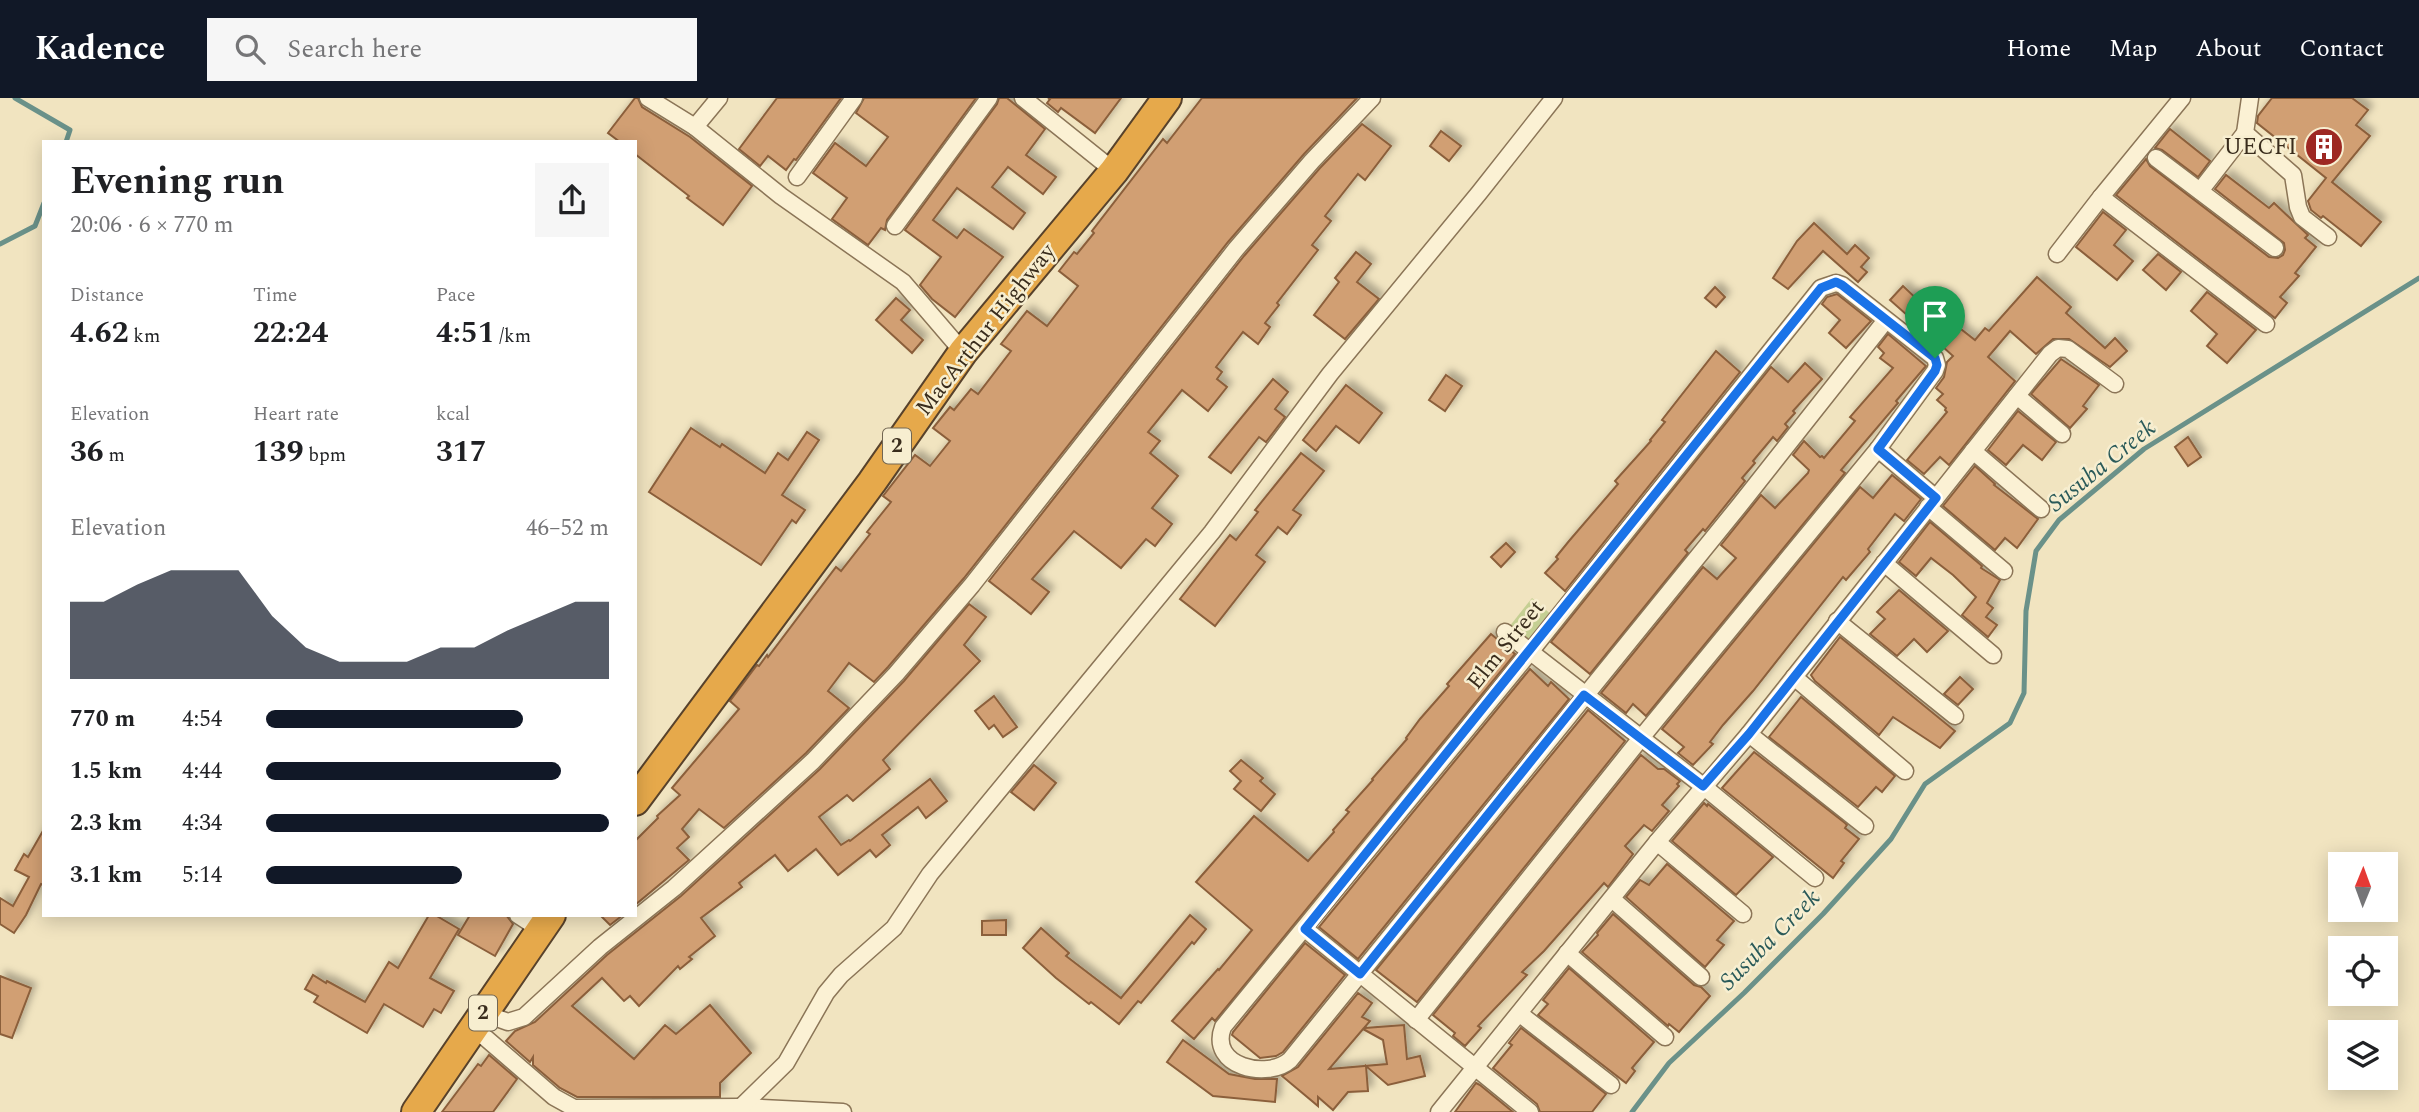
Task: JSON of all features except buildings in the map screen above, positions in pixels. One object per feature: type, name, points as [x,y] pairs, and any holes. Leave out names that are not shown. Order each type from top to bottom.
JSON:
[{"type":"highway","name":"MacArthur Highway","points":[[637,797],[872,482],[963,352],[1114,171],[1167,98]]},
{"type":"highway","name":"2","points":[[416,1112],[478,1020],[537,920]]},
{"type":"street","points":[[648,98],[695,127],[781,197],[903,282],[963,352]]},
{"type":"street","points":[[695,127],[719,98]]},
{"type":"street","points":[[797,177],[855,98]]},
{"type":"street","points":[[895,226],[989,98]]},
{"type":"street","points":[[1023,98],[1114,171]]},
{"type":"street","points":[[478,1020],[508,1022],[524,1017],[600,947],[674,888],[813,761],[896,674],[955,605],[1236,249],[1312,161],[1372,98]]},
{"type":"street","points":[[741,1107],[786,1063],[800,1042],[817,1006],[841,975],[894,928],[930,874],[1213,532],[1330,374],[1554,98]]},
{"type":"street","points":[[2057,254],[2182,98]]},
{"type":"street","points":[[2200,191],[2245,133],[2250,98]]},
{"type":"street","points":[[2245,133],[2293,175],[2302,217],[2328,237]]},
{"type":"street","points":[[2156,158],[2275,247]]},
{"type":"street","points":[[2101,197],[2266,324]]},
{"type":"street","name":"Elm Street","points":[[1360,974],[1283,1067],[1263,1069],[1238,1064],[1223,1052],[1219,1038],[1223,1027],[1530,652],[1821,288],[1836,282],[1886,320]]},
{"type":"street","points":[[1360,974],[1886,320],[1935,358],[1935,371],[1878,449],[1641,738],[1416,1020]]},
{"type":"street","points":[[1439,1112],[1657,842],[1749,734],[2050,354],[2058,348],[2068,349],[2115,384]]},
{"type":"street","points":[[2017,396],[2062,434]]},
{"type":"street","points":[[1878,449],[2004,571]]},
{"type":"street","points":[[1973,452],[2041,509]]},
{"type":"street","points":[[1884,564],[1993,655]]},
{"type":"street","points":[[1838,621],[1955,716]]},
{"type":"street","points":[[1505,632],[1703,786],[1815,878]]},
{"type":"street","points":[[1794,677],[1905,771]]},
{"type":"street","points":[[1749,734],[1865,826]]},
{"type":"street","points":[[1657,842],[1742,914]]},
{"type":"street","points":[[1612,899],[1701,977]]},
{"type":"street","points":[[1305,929],[1530,1112]]},
{"type":"street","points":[[1567,953],[1665,1037]]},
{"type":"street","points":[[1520,1014],[1611,1085]]},
{"type":"street","points":[[478,1020],[554,1097],[574,1108],[741,1107],[843,1112]]},
{"type":"green space","points":[[1532,598],[1553,616],[1530,644],[1509,627]]},
{"type":"waterway","points":[[15,98],[70,130],[67,140]]},
{"type":"waterway","points":[[0,244],[35,226],[42,208]]},
{"type":"waterway","name":"Susuba Creek","points":[[1632,1112],[1669,1063],[1823,914],[1891,839],[1925,784],[2010,723],[2024,693],[2026,611],[2036,551],[2059,520],[2144,449],[2419,278]]},
{"type":"place","name":"UECFI","points":[[2324,147]]},
{"type":"route","points":[[1836,282],[1842,285],[1935,358],[1935,371],[1878,449],[1936,498],[1749,734],[1703,786],[1584,695],[1360,974],[1305,929],[1821,288],[1836,282]]}]
